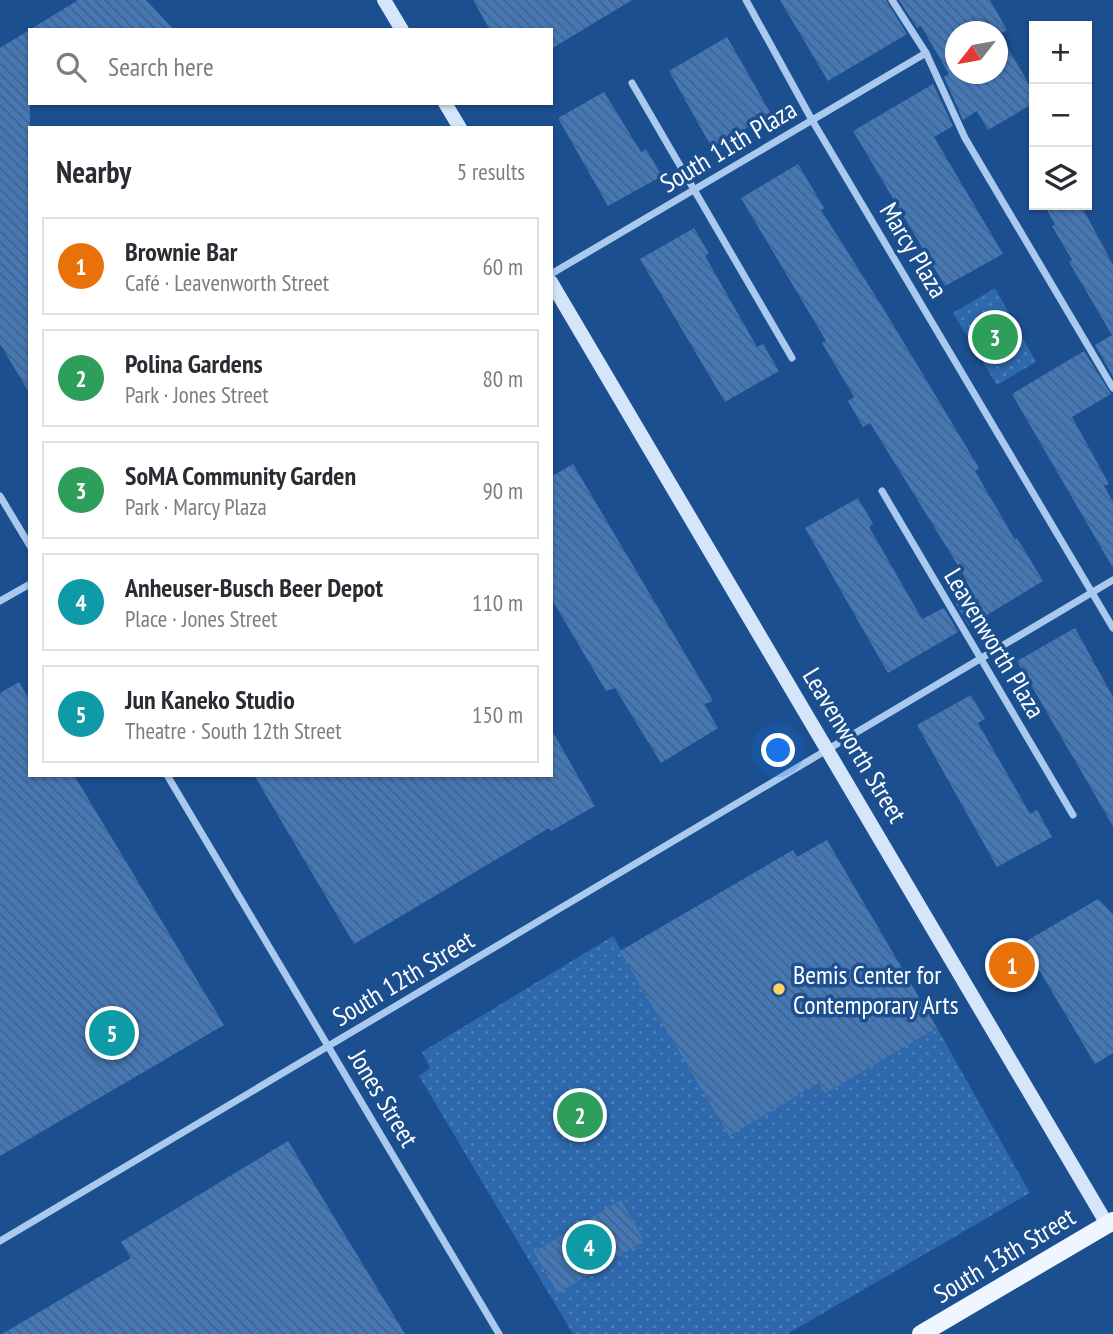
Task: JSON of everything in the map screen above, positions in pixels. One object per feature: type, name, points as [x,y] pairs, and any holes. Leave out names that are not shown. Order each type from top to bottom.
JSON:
[{"type":"main road","name":"South 13th Street","points":[[921,1334],[1111,1226]]},
{"type":"street","points":[[384,0],[401,28]]},
{"type":"street","name":"Marcy Plaza","points":[[746,0],[812,120],[1113,628]]},
{"type":"street","points":[[892,0],[926,53],[965,138],[1113,388]]},
{"type":"street","name":"South 11th Plaza","points":[[553,273],[926,53]]},
{"type":"street","points":[[632,83],[792,358]]},
{"type":"street","points":[[446,105],[459,126]]},
{"type":"street","name":"Leavenworth Street","points":[[553,285],[1111,1226]]},
{"type":"street","name":"Leavenworth Plaza","points":[[882,491],[1073,816]]},
{"type":"street","points":[[0,496],[28,543]]},
{"type":"street","name":"South 12th Street","points":[[0,1241],[1113,580]]},
{"type":"street","points":[[0,601],[28,585]]},
{"type":"street","name":"Jones Street","points":[[168,777],[499,1334]]},
{"type":"shaded area","points":[[995,288],[1036,362],[997,385],[953,313]]},
{"type":"shaded area","points":[[613,936],[728,1135],[819,1083],[825,1094],[937,1028],[1030,1193],[787,1334],[573,1334],[419,1076],[430,1068],[422,1052]]},
{"type":"building","points":[[78,0],[146,0],[172,28],[32,28]]},
{"type":"building","points":[[473,0],[632,0],[553,48],[553,28],[489,28]]},
{"type":"building","points":[[780,0],[886,0],[907,34],[828,81]]},
{"type":"building","points":[[899,0],[990,0],[1002,21],[945,21],[945,67],[921,26],[917,28]]},
{"type":"building","points":[[28,31],[28,391],[0,344],[0,48]]},
{"type":"building","points":[[727,37],[771,114],[712,148],[669,71]]},
{"type":"building","points":[[1008,48],[1029,84],[1029,106],[988,130],[977,111],[963,120],[947,84],[1008,84]]},
{"type":"building","points":[[933,84],[953,126],[934,137],[1003,254],[945,286],[853,131]]},
{"type":"building","points":[[604,92],[641,152],[646,149],[662,176],[608,206],[558,118]]},
{"type":"building","points":[[798,164],[824,208],[821,210],[979,468],[975,471],[1015,540],[1017,538],[1043,581],[969,626],[955,602],[972,593],[962,572],[870,423],[863,427],[848,401],[854,397],[822,343],[826,341],[741,198]]},
{"type":"building","points":[[1047,210],[1084,210],[1113,265],[1113,376],[1095,345],[1112,335],[1069,262],[1072,260],[1052,226],[1055,224]]},
{"type":"building","points":[[694,228],[709,254],[705,256],[757,347],[763,344],[779,371],[725,402],[640,259]]},
{"type":"building","points":[[1084,351],[1111,394],[1072,417],[1109,484],[1104,486],[1113,502],[1113,568],[1012,394]]},
{"type":"building","points":[[573,464],[713,701],[704,704],[718,728],[661,763],[615,688],[606,691],[553,601],[553,476]]},
{"type":"building","points":[[858,498],[873,524],[869,527],[922,619],[944,608],[958,632],[888,673],[805,528]]},
{"type":"building","points":[[1075,628],[1113,697],[1113,826],[1017,661]]},
{"type":"building","points":[[19,682],[28,698],[28,777],[75,777],[224,1025],[0,1156],[0,693]]},
{"type":"building","points":[[971,695],[985,719],[978,723],[1030,814],[1037,810],[1052,837],[997,867],[917,725]]},
{"type":"building","points":[[553,732],[595,806],[551,831],[549,828],[354,944],[255,777],[553,777]]},
{"type":"building","name":"Bemis Center for Contemporary Arts","points":[[827,840],[937,1028],[825,1094],[819,1083],[729,1136],[620,951],[793,850],[797,857]]},
{"type":"building","points":[[1098,899],[1113,914],[1113,1053],[1095,1064],[1023,943]]},
{"type":"building","points":[[288,1141],[405,1334],[2,1334],[131,1258],[121,1242]]},
{"type":"building","points":[[621,1200],[644,1241],[558,1293],[534,1252]]},
{"type":"place","name":"SoMA Community Garden","points":[[995,337]]},
{"type":"place","name":"Brownie Bar","points":[[1012,965]]},
{"type":"place","name":"Bemis Center for Contemporary Arts","points":[[779,989]]},
{"type":"place","name":"Jun Kaneko Studio","points":[[112,1033]]},
{"type":"place","name":"Polina Gardens","points":[[580,1115]]},
{"type":"place","name":"Anheuser-Busch Beer Depot","points":[[589,1247]]}]
